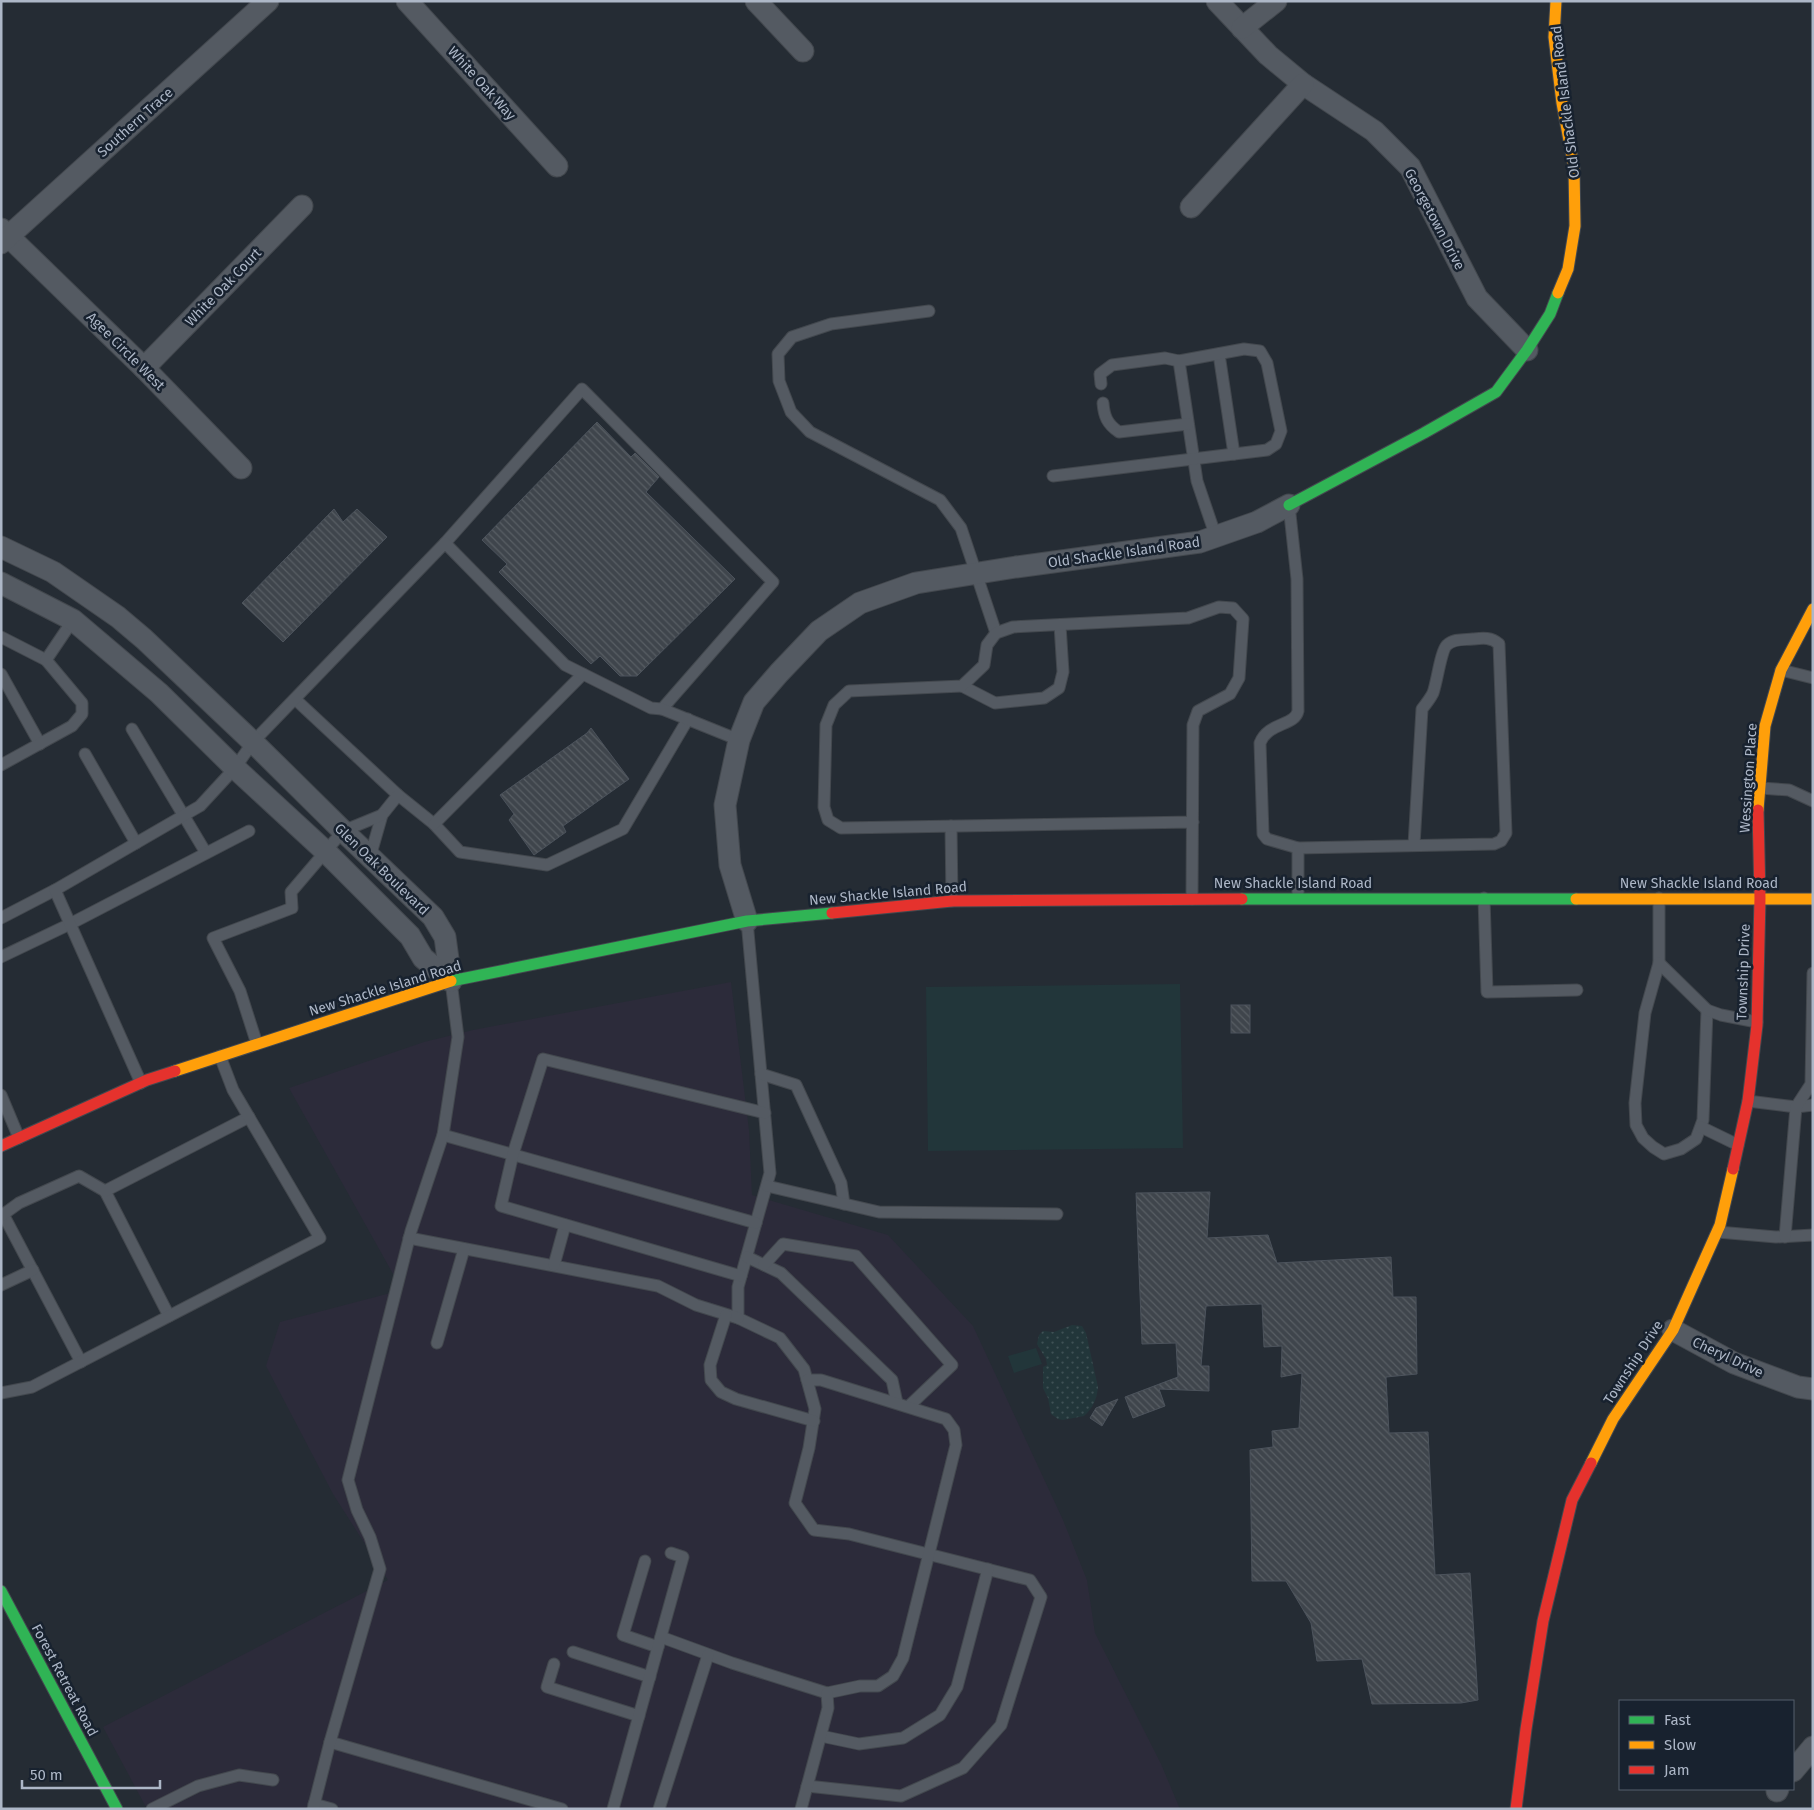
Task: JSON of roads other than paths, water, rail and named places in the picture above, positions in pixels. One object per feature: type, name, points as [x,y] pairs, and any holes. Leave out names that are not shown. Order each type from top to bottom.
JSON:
[{"type":"street","name":"Southern Trace","points":[[4,236],[268,1]]},
{"type":"street","name":"White Oak Way","points":[[407,1],[557,166]]},
{"type":"street","points":[[756,1],[803,51]]},
{"type":"street","name":"Georgetown Drive","points":[[1217,1],[1268,55],[1303,84],[1374,131],[1410,167],[1477,298],[1527,350]]},
{"type":"street","points":[[1242,28],[1276,1]]},
{"type":"street","name":"Old Shackle Island Road","points":[[747,921],[730,865],[725,805],[739,740],[754,702],[819,631],[860,603],[916,583],[1200,542],[1216,537],[1257,522],[1424,433],[1496,392],[1527,350],[1550,314],[1568,269],[1575,226],[1574,167],[1562,103],[1554,37],[1556,1]]},
{"type":"street","points":[[1191,207],[1303,84]]},
{"type":"street","name":"White Oak Court","points":[[144,368],[302,206]]},
{"type":"street","name":"Agee Circle West","points":[[4,236],[144,368],[241,468]]},
{"type":"street","name":"Glen Oak Boulevard","points":[[1,547],[53,572],[118,617],[144,639],[253,742],[433,917],[445,937],[450,981]]},
{"type":"street","name":"Glen Oak Boulevard","points":[[1,583],[74,620],[159,693],[235,768],[325,851],[410,936],[423,958],[450,981]]},
{"type":"street","name":"Wessington Place","points":[[1760,898],[1758,814],[1764,726],[1781,670],[1813,608]]},
{"type":"street","name":"New Shackle Island Road","points":[[1,1146],[140,1083],[450,981],[747,921],[952,901],[1298,898],[1813,899]]},
{"type":"street","name":"Township Drive","points":[[1516,1809],[1526,1729],[1543,1622],[1572,1500],[1613,1420],[1673,1330],[1694,1279],[1718,1232],[1748,1101],[1757,1022],[1760,898]]},
{"type":"street","name":"Cheryl Drive","points":[[1673,1330],[1734,1363],[1798,1387],[1813,1389]]},
{"type":"street","name":"Forest Retreat Road","points":[[1,1591],[117,1809]]},
{"type":"street","points":[[1794,1770],[1813,1747]]},
{"type":"lane","points":[[929,311],[831,324],[792,337],[778,354],[779,381],[791,412],[810,432],[940,500],[961,528],[996,633]]},
{"type":"lane","points":[[1053,476],[1267,450],[1276,444],[1281,431],[1267,364],[1260,351],[1244,348],[1179,361],[1165,358],[1112,365],[1100,374],[1101,384]]},
{"type":"lane","points":[[1219,354],[1234,454]]},
{"type":"lane","points":[[1179,361],[1196,481],[1216,537]]},
{"type":"lane","points":[[1,918],[55,890],[200,806],[235,768],[253,742],[445,543],[582,389],[773,582],[662,708]]},
{"type":"lane","points":[[1103,403],[1109,426],[1119,432],[1188,424]]},
{"type":"lane","points":[[1289,505],[1296,579],[1298,711],[1297,716],[1293,720],[1272,728],[1263,736],[1260,743],[1263,834],[1267,839],[1298,848],[1414,846],[1494,844],[1501,841],[1506,833],[1499,644],[1495,640],[1487,638],[1456,640],[1448,644],[1444,649],[1438,678],[1432,694],[1422,709],[1414,846]]},
{"type":"lane","points":[[445,543],[565,665],[651,708],[662,708],[739,740]]},
{"type":"lane","points":[[962,686],[984,665],[987,645],[996,633],[1013,627],[1188,618],[1219,607],[1233,608],[1243,619],[1239,678],[1230,694],[1198,711],[1193,725],[1192,899]]},
{"type":"lane","points":[[46,660],[74,620]]},
{"type":"lane","points":[[1060,625],[1063,672],[1059,688],[1044,698],[995,703],[962,686],[850,691],[834,705],[826,725],[824,807],[828,820],[841,828],[1193,822]]},
{"type":"lane","points":[[1,637],[46,660],[82,703],[82,714],[72,726],[1,765]]},
{"type":"lane","points":[[1781,670],[1813,678]]},
{"type":"lane","points":[[1,674],[40,744]]},
{"type":"lane","points":[[434,824],[584,674]]},
{"type":"lane","points":[[295,699],[398,795],[434,824],[460,852],[546,865],[623,829],[688,719]]},
{"type":"lane","points":[[132,729],[206,853]]},
{"type":"lane","points":[[85,754],[136,843]]},
{"type":"lane","points":[[1760,788],[1789,790],[1813,801]]},
{"type":"lane","points":[[370,857],[382,815],[398,795]]},
{"type":"lane","points":[[257,1044],[240,991],[213,938],[292,908],[291,892],[343,831],[382,815]]},
{"type":"lane","points":[[951,826],[952,901]]},
{"type":"lane","points":[[1,957],[70,924],[249,830]]},
{"type":"lane","points":[[1298,848],[1298,898]]},
{"type":"lane","points":[[55,890],[140,1083]]},
{"type":"lane","points":[[1484,898],[1486,992],[1577,990]]},
{"type":"lane","points":[[1659,898],[1659,963],[1645,1013],[1635,1103],[1636,1125],[1643,1138],[1664,1154],[1681,1150],[1696,1139],[1701,1127],[1703,1120],[1707,1010]]},
{"type":"lane","points":[[738,1318],[738,1287],[770,1173],[747,921]]},
{"type":"lane","points":[[1659,963],[1707,1010],[1721,1015],[1757,1022]]},
{"type":"lane","points":[[1785,1237],[1796,1106],[1810,1084],[1813,973]]},
{"type":"lane","points":[[332,1809],[313,1806],[380,1569],[370,1537],[357,1510],[348,1480],[409,1238],[443,1135],[458,1037],[450,981]]},
{"type":"lane","points":[[1,1393],[32,1387],[320,1238],[233,1090],[220,1056]]},
{"type":"lane","points":[[741,1276],[501,1206],[513,1154],[544,1059],[765,1113]]},
{"type":"lane","points":[[761,1074],[796,1084],[841,1183],[844,1204]]},
{"type":"lane","points":[[1,1095],[19,1138]]},
{"type":"lane","points":[[1748,1101],[1796,1106],[1813,1105]]},
{"type":"lane","points":[[105,1191],[249,1117]]},
{"type":"lane","points":[[1701,1127],[1738,1145]]},
{"type":"lane","points":[[443,1135],[756,1223]]},
{"type":"lane","points":[[81,1362],[2,1215],[19,1203],[79,1176],[105,1191],[168,1316]]},
{"type":"lane","points":[[767,1186],[879,1212],[1056,1214]]},
{"type":"lane","points":[[554,1265],[565,1224]]},
{"type":"lane","points":[[1718,1232],[1785,1237],[1813,1236]]},
{"type":"lane","points":[[409,1238],[658,1286],[696,1305],[738,1318],[780,1338],[804,1369],[815,1410],[810,1448],[795,1503],[814,1530],[850,1534],[1030,1580],[1040,1597],[1001,1725],[963,1768],[901,1796],[807,1786]]},
{"type":"lane","points":[[764,1265],[783,1244],[856,1256],[952,1365],[909,1406]]},
{"type":"lane","points":[[437,1344],[464,1249]]},
{"type":"lane","points":[[746,1257],[781,1272],[892,1380],[897,1403]]},
{"type":"lane","points":[[1,1285],[33,1270]]},
{"type":"lane","points":[[726,1314],[710,1366],[711,1380],[721,1392],[736,1399],[814,1421]]},
{"type":"lane","points":[[645,1561],[623,1635],[660,1642],[708,1655],[826,1693],[860,1686],[878,1686],[893,1676],[903,1658],[956,1446],[954,1430],[946,1419],[909,1406],[821,1380],[807,1380]]},
{"type":"lane","points":[[613,1809],[683,1556],[671,1553]]},
{"type":"lane","points":[[821,1736],[860,1744],[903,1738],[940,1715],[957,1687],[988,1569]]},
{"type":"lane","points":[[573,1652],[650,1677]]},
{"type":"lane","points":[[660,1809],[708,1655]]},
{"type":"lane","points":[[554,1664],[547,1687],[639,1716]]},
{"type":"lane","points":[[801,1809],[828,1708],[826,1693]]},
{"type":"lane","points":[[330,1742],[562,1809]]},
{"type":"lane","points":[[97,1772],[103,1809]]},
{"type":"lane","points":[[152,1809],[198,1786],[239,1775],[273,1780]]}]
